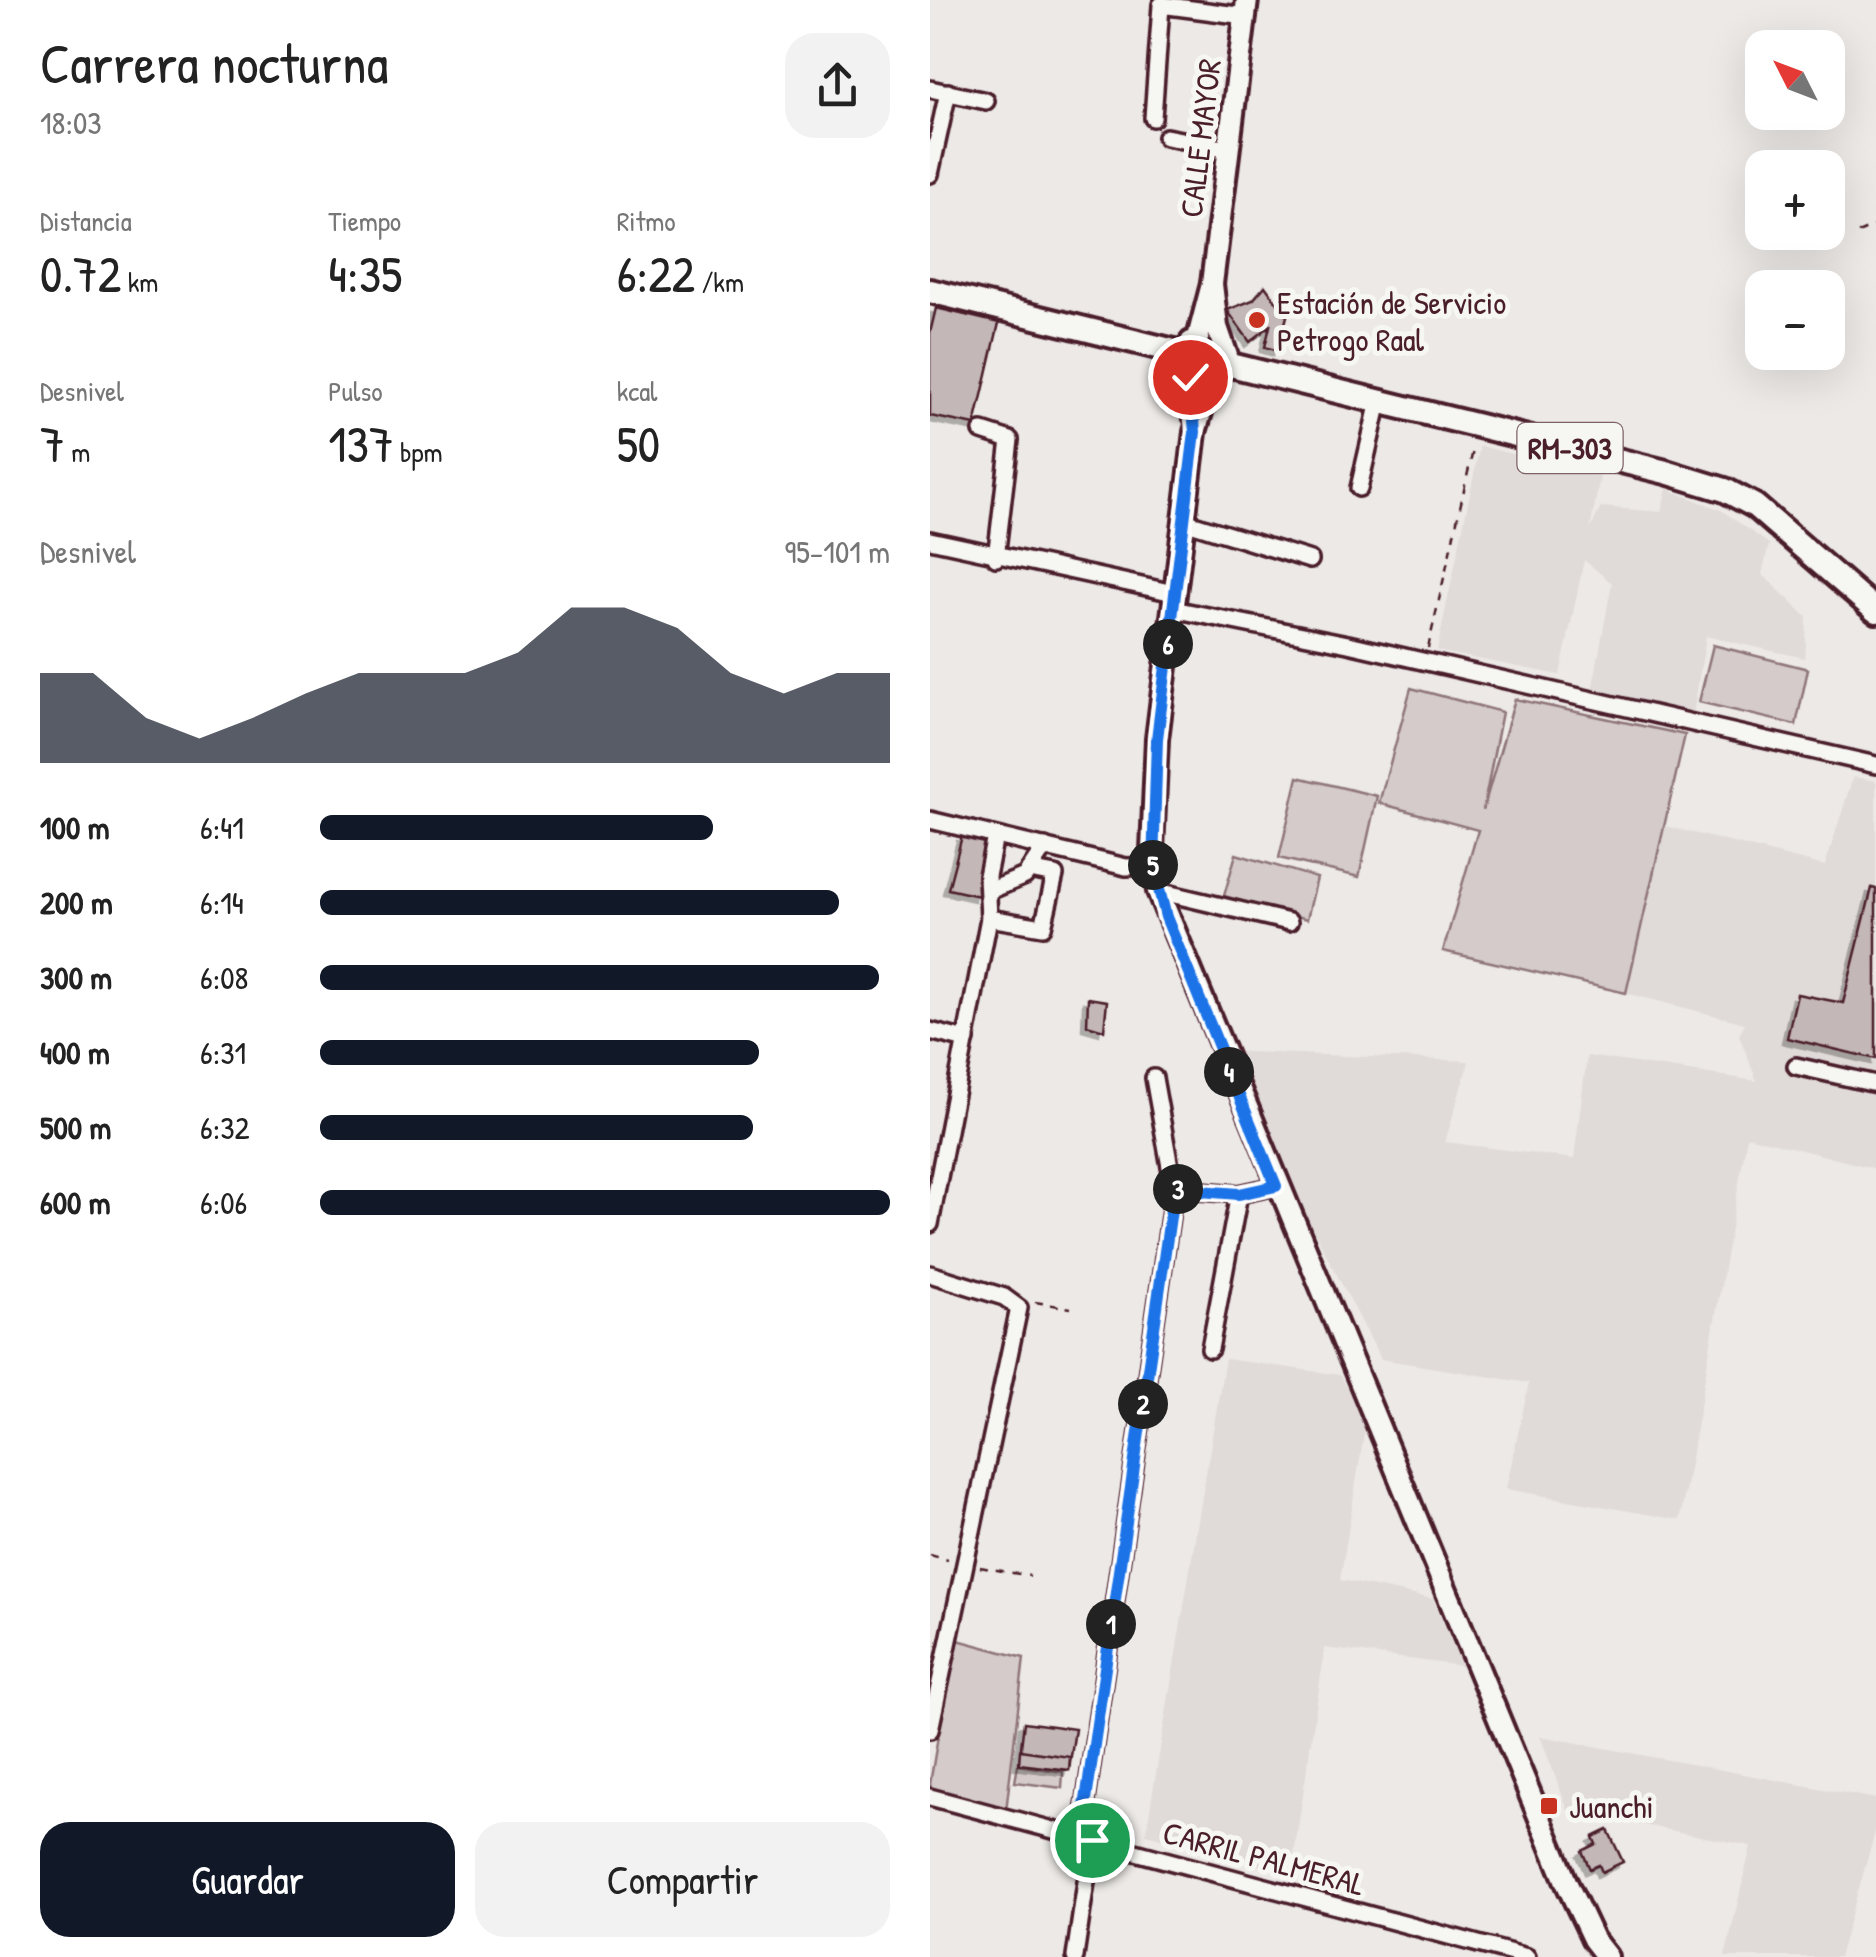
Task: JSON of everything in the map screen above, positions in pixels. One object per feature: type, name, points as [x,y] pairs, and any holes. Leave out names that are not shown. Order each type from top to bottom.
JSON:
[{"type":"highway","name":"RM-303","points":[[930,291],[1480,425],[1725,490],[1755,506],[1876,611]]},
{"type":"main road","name":"CALLE MAYOR","points":[[1190,353],[1212,284],[1246,8]]},
{"type":"main road","name":"CALLE MAYOR","points":[[1212,284],[1221,361]]},
{"type":"main road","points":[[1190,353],[1195,432],[1156,758],[1153,866],[1158,891],[1276,1186],[1567,1884],[1592,1938],[1607,1957]]},
{"type":"main road","points":[[1195,432],[1221,361]]},
{"type":"street","points":[[1153,118],[1161,4],[1246,8]]},
{"type":"street","points":[[930,89],[986,102]]},
{"type":"street","points":[[930,174],[948,92]]},
{"type":"street","points":[[1166,137],[1228,149]]},
{"type":"street","points":[[1359,488],[1378,401]]},
{"type":"street","points":[[982,431],[1010,440],[996,558]]},
{"type":"street","points":[[1184,521],[1310,560]]},
{"type":"street","points":[[930,540],[1425,662],[1876,765]]},
{"type":"street","points":[[930,820],[1126,867],[1153,866]]},
{"type":"street","points":[[930,1224],[934,1176],[989,918],[987,876],[995,836]]},
{"type":"street","points":[[990,891],[1009,885],[1029,870],[1045,848]]},
{"type":"street","points":[[989,918],[1043,927],[1054,875],[1029,870]]},
{"type":"street","points":[[1158,891],[1289,922]]},
{"type":"street","points":[[930,1031],[966,1040]]},
{"type":"street","points":[[1796,1066],[1876,1084]]},
{"type":"street","points":[[1075,1957],[1087,1834],[1174,1189],[1154,1078]]},
{"type":"street","points":[[1174,1189],[1239,1194],[1276,1186]]},
{"type":"street","points":[[1210,1349],[1239,1194]]},
{"type":"street","points":[[930,1274],[1004,1297],[1019,1308],[935,1683],[930,1730]]},
{"type":"street","name":"CARRIL PALMERAL","points":[[930,1797],[1087,1834],[1527,1957]]},
{"type":"path","points":[[1858,233],[1876,225]]},
{"type":"path","points":[[1425,662],[1480,425]]},
{"type":"path","points":[[1004,1297],[1071,1308]]},
{"type":"shaded area","points":[[1480,446],[1600,476],[1590,530],[1601,507],[1661,512],[1667,489],[1721,510],[1769,544],[1762,574],[1807,617],[1805,658],[1706,636],[1693,714],[1592,692],[1612,583],[1584,560],[1560,675],[1437,651]]},
{"type":"shaded area","points":[[1713,645],[1808,669],[1796,725],[1699,702]]},
{"type":"shaded area","points":[[1411,688],[1502,712],[1483,810],[1515,699],[1685,735],[1626,993],[1443,951],[1478,830],[1379,803]]},
{"type":"shaded area","points":[[1298,777],[1377,796],[1359,877],[1279,858]]},
{"type":"shaded area","points":[[1853,777],[1876,781],[1876,1169],[1747,1136],[1680,1520],[1506,1489],[1529,1383],[1381,1359],[1220,1051],[1469,1061],[1445,1142],[1574,1159],[1587,1056],[1757,1081],[1739,1035],[1745,1023],[1626,993],[1665,826],[1825,866]]},
{"type":"shaded area","points":[[1236,854],[1317,878],[1307,919],[1224,896]]},
{"type":"shaded area","points":[[1225,1359],[1340,1375],[1366,1422],[1340,1580],[1433,1599],[1462,1666],[1325,1648],[1291,1874],[1146,1834]]},
{"type":"shaded area","points":[[954,1639],[1024,1658],[1006,1811],[934,1794],[930,1784]]},
{"type":"shaded area","points":[[1540,1736],[1876,1799],[1876,1829],[1839,1957],[1725,1957],[1751,1846],[1568,1810]]},
{"type":"shaded area","points":[[1018,1765],[1063,1772],[1062,1788],[1015,1782]]},
{"type":"building","points":[[1265,286],[1287,316],[1278,351],[1265,347],[1270,326],[1250,342],[1227,310],[1253,300]]},
{"type":"building","points":[[936,308],[999,323],[975,425],[930,416],[930,333]]},
{"type":"building","points":[[962,836],[985,842],[979,896],[948,889]]},
{"type":"building","points":[[1872,888],[1876,889],[1876,1059],[1787,1038],[1797,994],[1843,1003]]},
{"type":"building","points":[[1088,998],[1107,1001],[1104,1030],[1087,1025]]},
{"type":"building","points":[[1024,1722],[1075,1729],[1069,1770],[1019,1764]]},
{"type":"building","points":[[1020,1750],[1070,1757],[1069,1770],[1019,1764]]},
{"type":"building","points":[[1608,1830],[1623,1862],[1602,1872],[1599,1865],[1590,1869],[1582,1851],[1596,1844],[1593,1837]]},
{"type":"place","name":"Estación de Servicio Petrogo Raal","points":[[1257,320]]},
{"type":"place","name":"Juanchi","points":[[1549,1806]]},
{"type":"route","points":[[1092,1840],[1082,1828],[1174,1189],[1239,1194],[1276,1186],[1166,917],[1153,866],[1152,801],[1157,739],[1195,432],[1190,377]]}]
